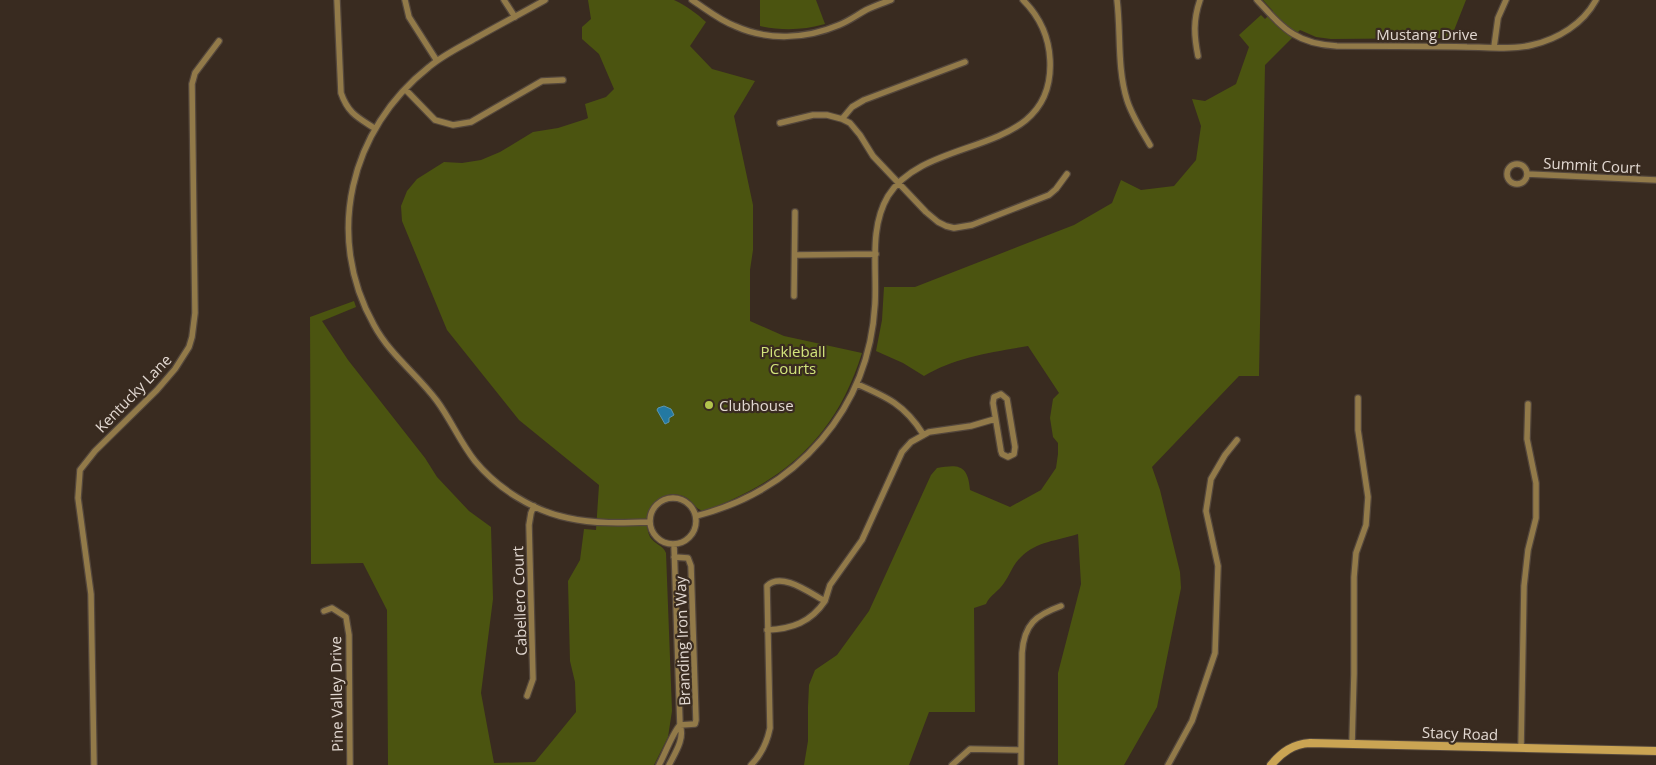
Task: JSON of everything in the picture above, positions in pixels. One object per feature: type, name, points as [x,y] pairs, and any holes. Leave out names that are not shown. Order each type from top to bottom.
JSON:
[{"type":"main road","name":"Stacy Road","points":[[1271,765],[1283,752],[1302,743],[1656,751]]},
{"type":"street","points":[[337,0],[341,94],[346,106],[354,116],[374,128]]},
{"type":"street","points":[[405,0],[409,17],[437,61]]},
{"type":"street","points":[[504,0],[515,17]]},
{"type":"street","points":[[545,0],[437,61],[388,107],[374,128],[358,165],[349,212],[348,235],[352,264],[362,302],[380,336],[395,357],[439,403],[480,468],[501,486],[534,506],[554,514],[580,520],[650,522]]},
{"type":"street","points":[[692,0],[715,16],[736,27],[774,36],[805,35],[825,30],[891,0]]},
{"type":"street","points":[[696,516],[725,507],[758,492],[796,466],[818,445],[838,419],[857,384],[867,354],[873,326],[877,226],[885,203],[899,182],[915,170],[934,160],[1012,130],[1026,122],[1037,107],[1048,82],[1050,54],[1043,27],[1023,0]]},
{"type":"street","points":[[1117,0],[1126,95],[1132,112],[1150,145]]},
{"type":"street","points":[[1198,56],[1194,22],[1200,0]]},
{"type":"street","name":"Mustang Drive","points":[[1257,0],[1287,30],[1300,39],[1316,44],[1337,46],[1494,47],[1525,46],[1562,34],[1586,14],[1596,0]]},
{"type":"street","points":[[1494,47],[1498,18],[1506,0]]},
{"type":"street","name":"Kentucky Lane","points":[[94,765],[91,594],[78,498],[80,470],[95,451],[157,390],[175,369],[183,358],[192,337],[195,313],[192,84],[195,73],[219,41]]},
{"type":"street","points":[[842,119],[852,107],[864,100],[964,62]]},
{"type":"street","points":[[405,89],[435,120],[454,125],[471,122],[542,80],[563,80]]},
{"type":"street","points":[[780,123],[819,115],[842,119],[855,129],[873,156],[932,217],[946,226],[954,228],[972,225],[1049,195],[1067,174]]},
{"type":"street","name":"Summit Court","points":[[1527,174],[1656,180]]},
{"type":"street","points":[[794,296],[795,212]]},
{"type":"street","points":[[794,255],[876,254]]},
{"type":"street","points":[[857,384],[884,396],[901,407],[909,414],[922,434]]},
{"type":"street","points":[[1002,394],[1007,398],[1014,438],[1016,451],[1012,456],[1008,457],[1002,454],[995,419],[993,400],[997,395],[1002,394]]},
{"type":"street","points":[[1352,744],[1354,577],[1356,553],[1366,525],[1368,497],[1358,430],[1358,398]]},
{"type":"street","points":[[1521,748],[1524,586],[1528,550],[1536,518],[1536,484],[1527,439],[1528,404]]},
{"type":"street","points":[[767,630],[790,628],[800,624],[816,613],[826,601],[830,586],[862,540],[902,452],[911,442],[928,432],[971,426],[995,419]]},
{"type":"street","points":[[1168,765],[1192,721],[1215,653],[1218,566],[1206,511],[1211,479],[1225,455],[1237,440]]},
{"type":"street","points":[[674,497],[688,503],[696,516],[695,529],[692,535],[681,543],[674,544],[667,543],[655,535],[650,522],[654,508],[660,502],[674,497]]},
{"type":"street","name":"Cabellero Court","points":[[527,696],[534,679],[529,525],[534,506]]},
{"type":"street","points":[[669,765],[680,741],[682,731],[680,725],[674,544]]},
{"type":"street","name":"Branding Iron Way","points":[[674,557],[688,558],[691,566],[694,641],[696,720],[695,724],[692,725],[680,725]]},
{"type":"street","points":[[751,765],[765,746],[770,728],[767,586],[775,580],[786,580],[826,601]]},
{"type":"street","points":[[1021,765],[1022,653],[1024,636],[1039,615],[1061,606]]},
{"type":"street","name":"Pine Valley Drive","points":[[324,611],[332,608],[346,617],[349,635],[350,765]]},
{"type":"street","points":[[660,764],[675,730],[680,725]]},
{"type":"street","points":[[952,765],[970,749],[1021,750]]},
{"type":"green space","name":"Pickleball Courts","points":[[588,0],[674,0],[706,22],[690,46],[712,69],[755,81],[734,116],[753,205],[750,321],[784,336],[862,353],[851,382],[838,408],[822,432],[804,452],[783,470],[760,485],[704,511],[698,509],[686,497],[674,494],[659,499],[649,512],[647,520],[650,537],[666,553],[672,711],[668,737],[654,765],[388,765],[387,610],[363,563],[311,564],[310,317],[354,301],[356,307],[322,321],[348,360],[425,458],[437,477],[469,511],[491,527],[493,599],[481,693],[494,763],[535,762],[576,712],[575,682],[570,661],[568,581],[580,560],[584,529],[596,530],[599,485],[519,420],[447,330],[402,221],[401,206],[407,191],[417,179],[444,162],[462,163],[481,160],[500,152],[533,132],[558,128],[588,118],[585,104],[606,97],[614,89],[599,54],[582,39],[582,27],[591,19]]},
{"type":"green space","points":[[760,0],[816,0],[825,24],[793,29],[760,26]]},
{"type":"green space","points":[[1263,0],[1466,0],[1451,38],[1331,39],[1316,37],[1300,30],[1265,65],[1259,376],[1239,376],[1152,467],[1160,490],[1180,572],[1181,588],[1157,707],[1124,765],[1058,765],[1058,673],[1081,584],[1078,534],[1048,542],[1027,552],[1018,560],[1002,586],[986,604],[974,608],[975,712],[929,712],[909,765],[804,765],[808,741],[809,685],[815,670],[837,655],[869,611],[931,475],[937,468],[951,466],[961,468],[967,475],[970,490],[1010,507],[1041,490],[1056,468],[1058,443],[1053,437],[1050,418],[1053,399],[1059,393],[1028,346],[961,360],[924,376],[903,363],[876,351],[882,320],[884,287],[915,287],[1074,225],[1112,203],[1121,180],[1141,190],[1174,186],[1196,160],[1201,126],[1192,99],[1205,101],[1236,84],[1249,47],[1239,35],[1261,15],[1265,19],[1273,11]]},
{"type":"water","points":[[664,406],[671,409],[674,415],[665,424],[657,410]]},
{"type":"place","name":"Clubhouse","points":[[709,405]]}]
